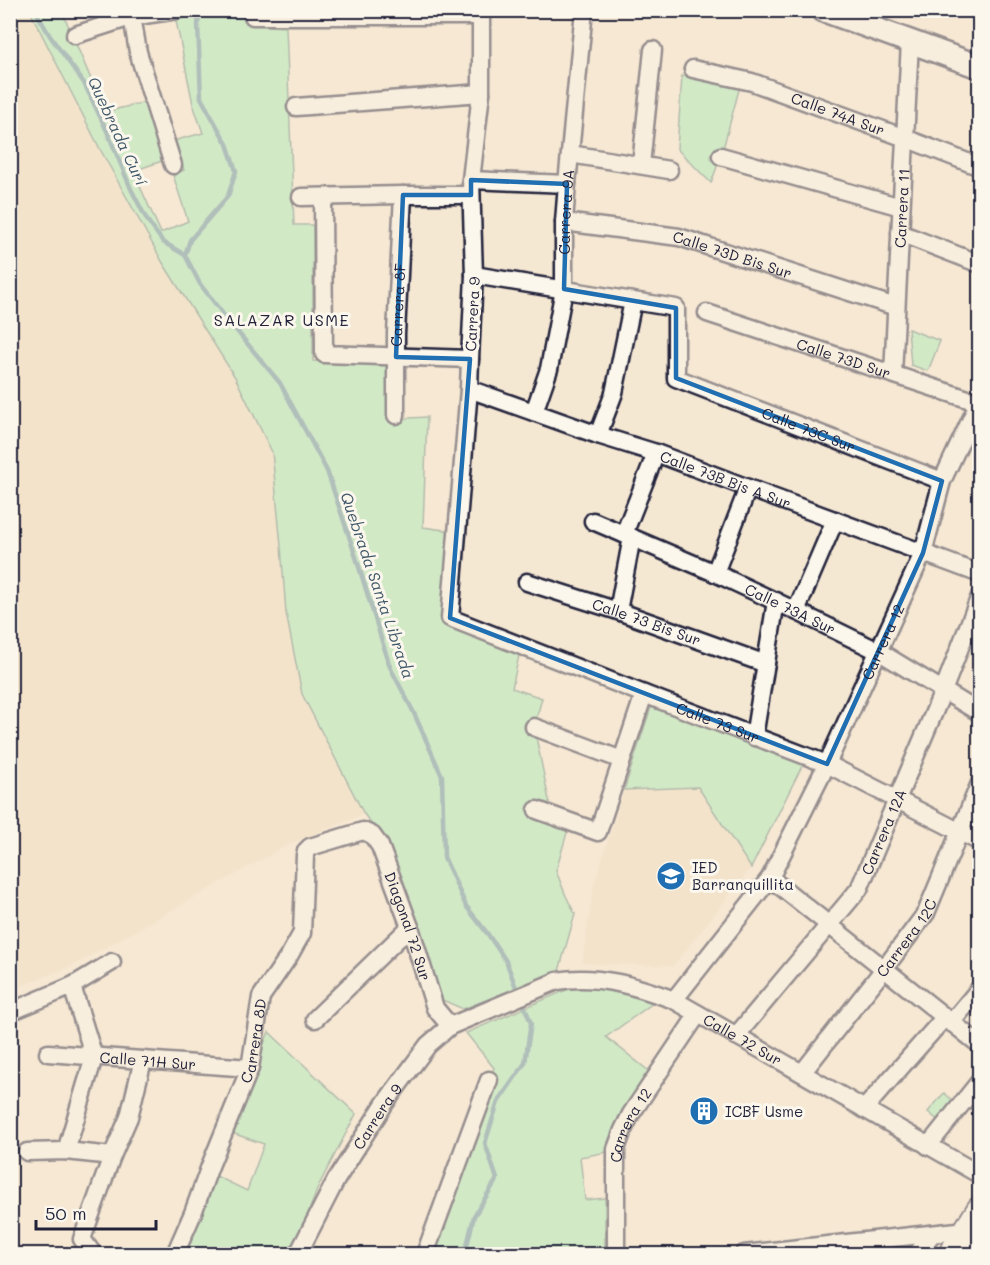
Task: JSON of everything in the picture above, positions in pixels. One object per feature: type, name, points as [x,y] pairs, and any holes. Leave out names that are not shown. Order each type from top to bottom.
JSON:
[{"type":"street","points":[[75,35],[131,14],[177,10]]},
{"type":"street","name":"Carrera 9A","points":[[534,412],[549,369],[564,289],[564,222],[584,10]]},
{"type":"street","points":[[823,10],[980,67]]},
{"type":"street","points":[[253,16],[481,13]]},
{"type":"street","name":"Carrera 9","points":[[450,618],[469,389],[474,275],[471,188],[481,93],[481,13]]},
{"type":"street","points":[[131,14],[138,52],[173,165]]},
{"type":"street","name":"Carrera 11","points":[[893,374],[910,42]]},
{"type":"street","points":[[641,165],[653,50]]},
{"type":"street","name":"Calle 74A Sur","points":[[693,69],[752,82],[980,167]]},
{"type":"street","points":[[296,107],[481,93]]},
{"type":"street","points":[[570,154],[669,170]]},
{"type":"street","points":[[721,156],[901,207]]},
{"type":"street","points":[[301,197],[403,195],[471,188],[567,184]]},
{"type":"street","name":"Carrera 8F","points":[[396,416],[396,357],[403,195]]},
{"type":"street","points":[[323,197],[324,354],[470,359]]},
{"type":"street","name":"Calle 73D Bis Sur","points":[[564,222],[679,237],[896,307]]},
{"type":"street","points":[[900,233],[980,264]]},
{"type":"street","points":[[474,275],[633,301],[614,393],[598,435]]},
{"type":"street","name":"Calle 73C Sur","points":[[633,301],[676,308],[676,378],[942,481]]},
{"type":"street","name":"Calle 73D Sur","points":[[708,313],[979,402]]},
{"type":"street","name":"Calle 73B Bis A Sur","points":[[469,389],[656,453],[980,574]]},
{"type":"street","name":"Carrera 12","points":[[674,1000],[770,878],[826,764],[923,553],[942,481],[979,402]]},
{"type":"street","points":[[618,611],[628,536],[656,453]]},
{"type":"street","points":[[715,573],[748,488]]},
{"type":"street","points":[[796,611],[835,520]]},
{"type":"street","name":"Calle 73A Sur","points":[[593,521],[715,573],[878,651],[980,713]]},
{"type":"street","name":"Calle 73 Bis Sur","points":[[527,582],[618,611],[766,664]]},
{"type":"street","name":"Carrera 12A","points":[[736,1036],[860,889],[980,596]]},
{"type":"street","points":[[754,737],[776,601]]},
{"type":"street","name":"Calle 73 Sur","points":[[450,618],[826,764],[980,842]]},
{"type":"street","points":[[537,810],[598,832],[644,694]]},
{"type":"street","points":[[534,727],[622,760]]},
{"type":"street","name":"Carrera 12C","points":[[802,1073],[926,913],[980,783]]},
{"type":"street","name":"Diagonal 72 Sur","points":[[363,831],[372,835],[380,846],[410,927],[435,1008],[450,1026]]},
{"type":"street","name":"Carrera 8D","points":[[175,1254],[250,1068],[261,997],[302,933],[306,851],[310,847],[363,831]]},
{"type":"street","points":[[770,878],[980,1045]]},
{"type":"street","points":[[315,1019],[410,927]]},
{"type":"street","points":[[10,1012],[72,986],[112,962]]},
{"type":"street","name":"Calle 72 Sur","points":[[488,1009],[557,981],[571,979],[606,981],[641,988],[674,1000],[980,1175]]},
{"type":"street","points":[[66,1151],[94,1057],[72,986]]},
{"type":"street","points":[[864,1109],[980,988]]},
{"type":"street","name":"Carrera 9","points":[[298,1254],[336,1180],[385,1103],[428,1046],[450,1026],[488,1009]]},
{"type":"street","name":"Carrera 12","points":[[616,1254],[616,1149],[631,1114],[698,1014]]},
{"type":"street","name":"Calle 71H Sur","points":[[48,1053],[250,1068]]},
{"type":"street","points":[[93,1254],[82,1239],[112,1156],[129,1117],[143,1060]]},
{"type":"street","points":[[425,1254],[489,1080]]},
{"type":"street","points":[[928,1146],[980,1081]]},
{"type":"street","points":[[27,1152],[66,1151],[112,1156]]},
{"type":"street","points":[[917,1254],[932,1234]]},
{"type":"street","points":[[744,1254],[932,1234],[971,1242]]},
{"type":"highlighted area","points":[[471,180],[567,184],[564,289],[676,308],[676,378],[942,481],[923,553],[827,764],[450,618],[470,359],[396,357],[403,195],[471,195]]},
{"type":"shaded area","points":[[30,10],[100,149],[163,263],[235,377],[272,452],[286,613],[302,694],[364,814],[289,844],[76,964],[11,990],[10,11]]},
{"type":"shaded area","name":"IED Barranquillita","points":[[698,787],[751,868],[673,966],[582,963],[594,885],[624,790]]},
{"type":"green space","points":[[30,11],[62,11],[105,112],[146,102],[165,160],[133,171],[161,233],[188,221],[173,175],[184,170],[173,141],[203,133],[193,104],[174,11],[272,11],[270,26],[286,27],[294,225],[313,225],[313,361],[390,363],[391,419],[427,417],[423,527],[458,532],[450,617],[521,646],[512,688],[542,698],[534,727],[552,815],[570,822],[556,871],[575,914],[559,971],[463,1009],[440,999],[385,842],[364,814],[302,694],[286,613],[272,452],[235,377],[163,263],[100,149]]},
{"type":"green space","points":[[682,76],[740,86],[721,156],[711,183],[677,149]]},
{"type":"green space","points":[[908,329],[940,341],[928,371],[911,365]]},
{"type":"green space","points":[[651,707],[803,764],[751,868],[698,787],[624,790]]},
{"type":"green space","points":[[578,985],[615,989],[653,1003],[606,1037],[650,1072],[616,1124],[607,1152],[580,1157],[585,1200],[605,1198],[605,1254],[429,1254],[494,1068],[466,1033]]},
{"type":"green space","points":[[269,1032],[356,1114],[319,1185],[307,1216],[287,1254],[186,1254],[216,1176],[247,1191],[264,1144],[226,1131]]},
{"type":"green space","points":[[944,1093],[956,1103],[940,1122],[928,1112]]},
{"type":"waterway","name":"Quebrada Curí","points":[[35,10],[50,36],[84,83],[147,220],[163,242],[185,255]]},
{"type":"waterway","name":"Quebrada Santa Librada","points":[[200,10],[198,24],[201,98],[227,144],[236,171],[228,196],[190,240],[185,255],[200,284],[280,383],[327,471],[390,667],[413,711],[442,776],[444,857],[466,906],[506,961],[518,993]]},
{"type":"waterway","name":"Quebrada Santa Librada","points":[[465,1254],[474,1216],[497,1179],[485,1143],[498,1102],[525,1063],[531,1023],[522,1000]]},
{"type":"place","name":"IED Barranquillita","points":[[671,876]]},
{"type":"place","name":"ICBF Usme","points":[[704,1111]]},
{"type":"district","name":"SALAZAR USME","points":[[282,319]]}]
